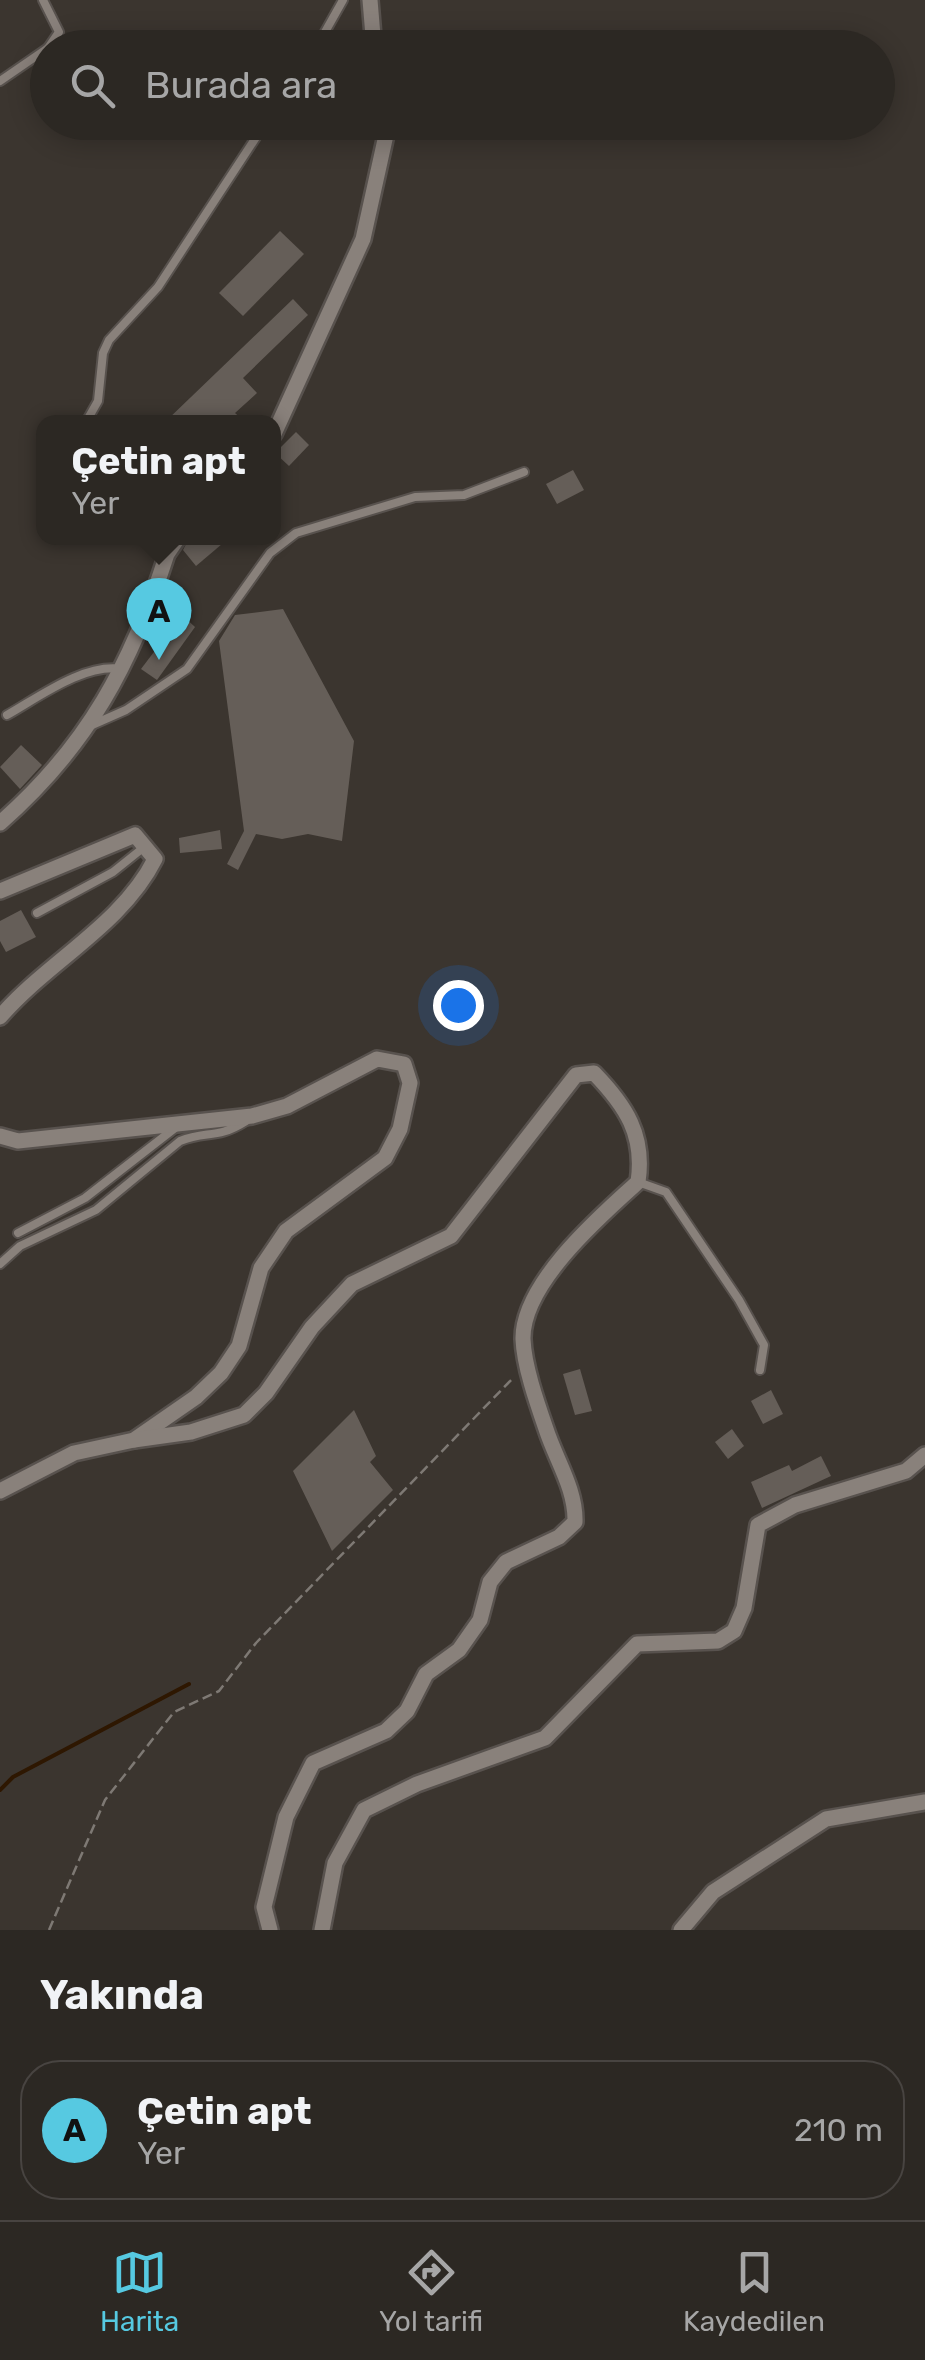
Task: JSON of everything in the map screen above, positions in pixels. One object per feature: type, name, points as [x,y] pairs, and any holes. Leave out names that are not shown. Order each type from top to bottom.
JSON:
[{"type":"street","points":[[370,0],[372,30]]},
{"type":"street","points":[[281,419],[362,240],[385,140]]},
{"type":"street","points":[[0,822],[40,788],[88,727],[124,670],[173,545]]},
{"type":"street","points":[[0,891],[135,835],[147,844],[155,859],[148,873],[104,923],[26,987],[0,1017]]},
{"type":"street","points":[[0,1136],[18,1141],[175,1128],[252,1116],[286,1106],[377,1058],[404,1064],[410,1083],[400,1130],[385,1158],[286,1230],[261,1268],[240,1346],[221,1374],[196,1397],[134,1440]]},
{"type":"street","points":[[0,1491],[74,1453],[190,1432],[244,1415],[266,1393],[312,1327],[352,1284],[451,1236],[576,1076],[594,1073],[622,1102],[642,1144],[638,1182],[592,1223],[542,1282],[523,1338],[546,1428],[576,1504],[575,1522],[560,1537],[506,1562],[490,1582],[480,1620],[460,1650],[426,1674],[408,1711],[386,1731],[312,1764],[286,1816],[264,1907],[270,1930]]},
{"type":"street","points":[[322,1930],[335,1863],[364,1810],[417,1784],[546,1738],[637,1644],[718,1641],[734,1631],[744,1608],[758,1525],[795,1504],[906,1471],[925,1455]]},
{"type":"street","points":[[681,1930],[713,1892],[826,1819],[925,1802]]},
{"type":"lane","points":[[43,0],[58,30]]},
{"type":"lane","points":[[326,30],[343,0]]},
{"type":"lane","points":[[0,81],[30,60]]},
{"type":"lane","points":[[90,415],[98,401],[103,353],[109,340],[158,287],[254,140]]},
{"type":"lane","points":[[281,545],[296,533],[416,498],[464,494],[524,472]]},
{"type":"lane","points":[[88,727],[126,710],[187,669],[270,553],[280,545]]},
{"type":"lane","points":[[8,715],[60,684],[112,668],[124,670]]},
{"type":"lane","points":[[37,914],[113,872],[147,844]]},
{"type":"lane","points":[[0,1264],[20,1246],[96,1210],[180,1141],[193,1136],[224,1135],[252,1116]]},
{"type":"lane","points":[[18,1234],[85,1198],[175,1128]]},
{"type":"lane","points":[[638,1182],[666,1192],[739,1300],[764,1345],[760,1370]]},
{"type":"path","points":[[48,1930],[105,1800],[174,1712],[220,1691],[256,1643],[529,1362]]},
{"type":"building","points":[[280,231],[304,254],[243,316],[219,293]]},
{"type":"building","points":[[293,299],[308,315],[243,378],[257,393],[237,415],[172,415]]},
{"type":"building","points":[[296,432],[309,445],[289,466],[281,459],[281,447]]},
{"type":"building","points":[[573,470],[584,490],[557,504],[546,484]]},
{"type":"building","points":[[186,545],[221,545],[196,566],[183,550]]},
{"type":"building","points":[[283,609],[354,741],[342,841],[308,834],[282,839],[256,834],[238,870],[227,864],[244,831],[219,641],[235,615]]},
{"type":"building","points":[[182,615],[195,627],[157,680],[141,669]]},
{"type":"building","points":[[21,745],[42,765],[20,789],[0,767]]},
{"type":"building","points":[[220,830],[222,849],[180,853],[179,838]]},
{"type":"building","points":[[21,910],[36,937],[6,952],[0,941],[0,921]]},
{"type":"building","points":[[580,1369],[592,1411],[575,1415],[563,1374]]},
{"type":"building","points":[[771,1390],[783,1414],[763,1424],[751,1401]]},
{"type":"building","points":[[354,1410],[376,1456],[370,1462],[393,1490],[332,1551],[293,1471]]},
{"type":"building","points":[[732,1429],[744,1446],[728,1459],[715,1442]]},
{"type":"building","points":[[821,1456],[831,1476],[762,1508],[751,1482],[789,1465],[792,1471]]},
{"type":"waterway","points":[[0,1790],[13,1777],[189,1684]]},
{"type":"place","name":"Çetin apt","points":[[159,660]]}]
